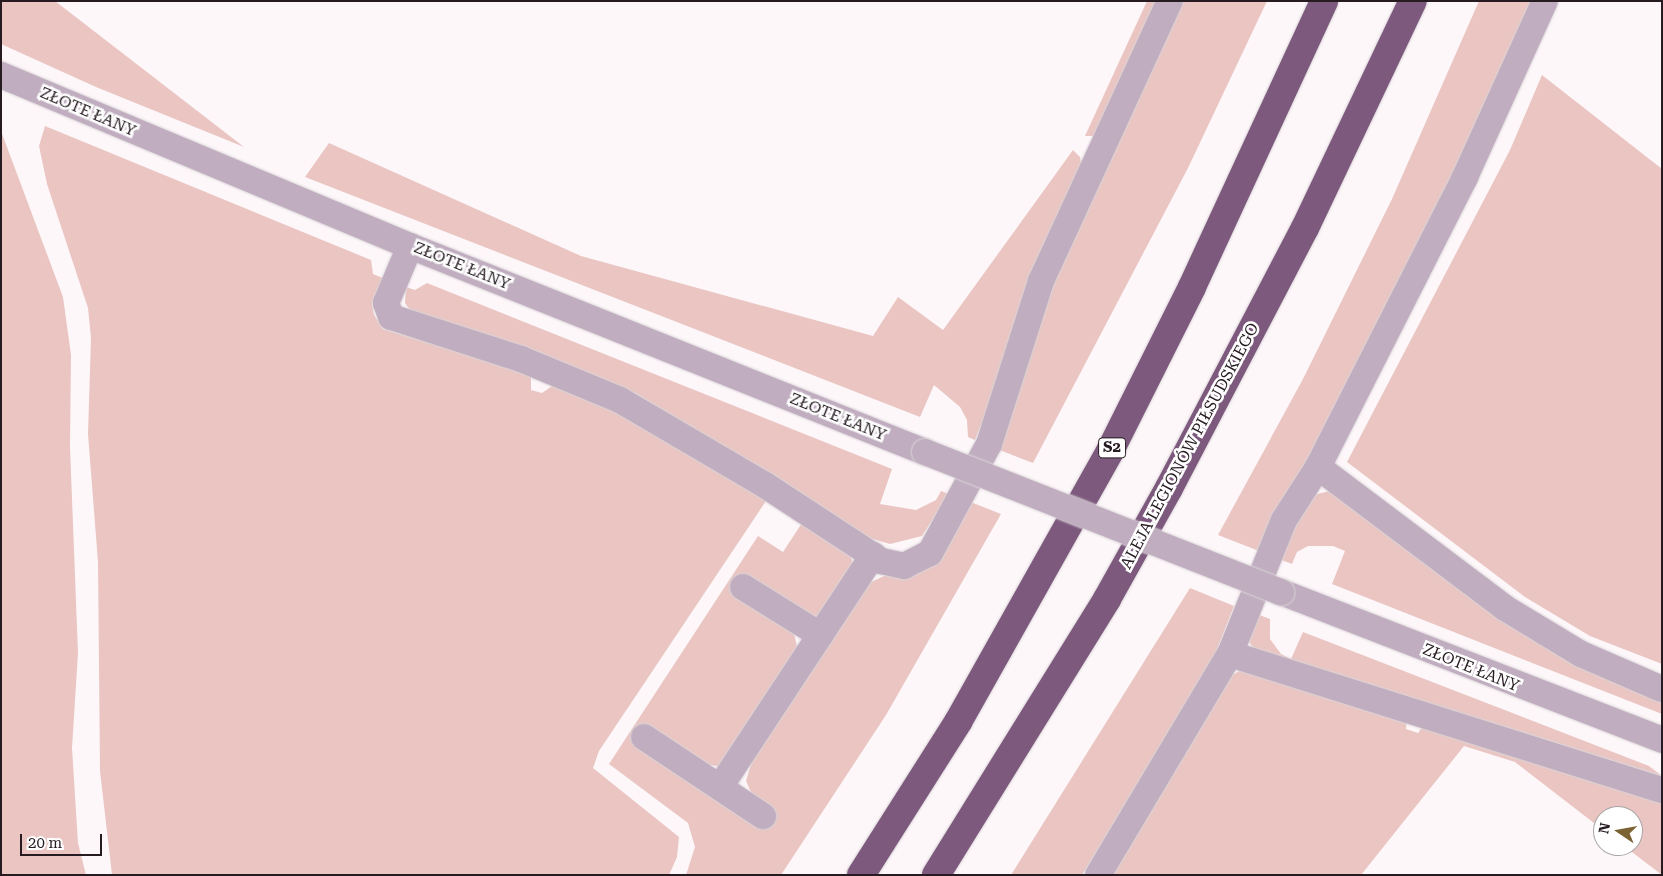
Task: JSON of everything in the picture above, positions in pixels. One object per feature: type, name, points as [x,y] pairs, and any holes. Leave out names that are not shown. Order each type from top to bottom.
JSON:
[{"type":"highway","name":"S2","points":[[861,875],[958,722],[1110,451],[1197,278],[1324,1]]},
{"type":"highway","name":"ALEJA LEGIONÓW PIŁSUDSKIEGO","points":[[936,875],[1093,623],[1169,488],[1306,228],[1413,1]]},
{"type":"street","points":[[410,246],[386,303],[391,317],[521,359],[620,400],[765,485],[882,561],[904,566],[930,553],[989,444],[1041,281],[1170,1]]},
{"type":"street","points":[[1098,875],[1230,654],[1284,520],[1318,467],[1465,177],[1545,1]]},
{"type":"street","name":"ZŁOTE ŁANY","points":[[1,75],[410,246],[925,452],[1662,740]]},
{"type":"street","points":[[1318,467],[1505,608],[1581,654],[1662,689]]},
{"type":"street","points":[[720,787],[873,555]]},
{"type":"street","points":[[742,587],[820,635]]},
{"type":"street","points":[[1230,654],[1662,790]]},
{"type":"street","points":[[644,737],[763,816]]},
{"type":"shaded area","points":[[1,1],[55,1],[244,147],[96,87],[1,44]]},
{"type":"shaded area","points":[[1147,1],[1160,1],[1096,136],[1085,136]]},
{"type":"shaded area","points":[[1182,1],[1267,1],[1188,168],[1033,463],[997,449],[1062,261]]},
{"type":"shaded area","points":[[1479,1],[1532,1],[1472,137],[1387,314],[1259,551],[1218,535],[1303,379],[1392,199]]},
{"type":"shaded area","points":[[1542,75],[1662,169],[1662,664],[1590,636],[1525,597],[1347,462],[1510,150]]},
{"type":"shaded area","points":[[45,126],[371,260],[373,274],[383,278],[372,304],[374,315],[383,329],[525,372],[531,376],[531,390],[542,393],[555,384],[656,431],[766,501],[599,751],[593,768],[679,837],[677,857],[669,875],[112,875],[100,771],[98,562],[88,434],[91,338],[88,308],[47,184],[39,146]]},
{"type":"shaded area","points":[[1,131],[63,297],[71,355],[70,447],[78,653],[72,748],[78,843],[86,875],[1,875]]},
{"type":"shaded area","points":[[329,143],[581,256],[873,336],[898,297],[943,330],[1073,150],[1080,157],[1083,172],[975,440],[968,437],[967,420],[960,407],[934,385],[920,417],[305,177]]},
{"type":"shaded area","points":[[427,283],[892,469],[880,504],[916,510],[936,500],[941,491],[949,494],[922,536],[890,544],[869,538],[635,393],[536,352],[412,313],[405,303],[406,287],[415,290]]},
{"type":"shaded area","points":[[1330,491],[1662,701],[1662,714],[1332,584],[1345,551],[1333,546],[1308,546],[1297,552],[1292,564],[1276,558],[1313,495]]},
{"type":"shaded area","points":[[968,501],[1001,514],[886,715],[781,875],[686,875],[695,847],[688,823],[609,764],[758,536],[783,552],[802,523],[851,557],[854,568],[825,617],[794,634],[798,650],[737,756],[718,766],[697,764],[754,799],[746,781],[753,758],[869,583],[884,576],[908,577],[918,574],[933,563]]},
{"type":"shaded area","points":[[1190,588],[1234,606],[1215,655],[1172,731],[1082,875],[1011,875]]},
{"type":"shaded area","points":[[1254,613],[1270,619],[1270,639],[1281,654],[1291,659],[1303,632],[1649,766],[1662,776],[1253,648],[1248,640]]},
{"type":"shaded area","points":[[1243,669],[1407,717],[1406,729],[1418,733],[1424,725],[1662,797],[1662,875],[1637,856],[1643,856],[1643,806],[1593,806],[1593,822],[1515,762],[1464,746],[1361,875],[1109,875],[1229,677]]}]
